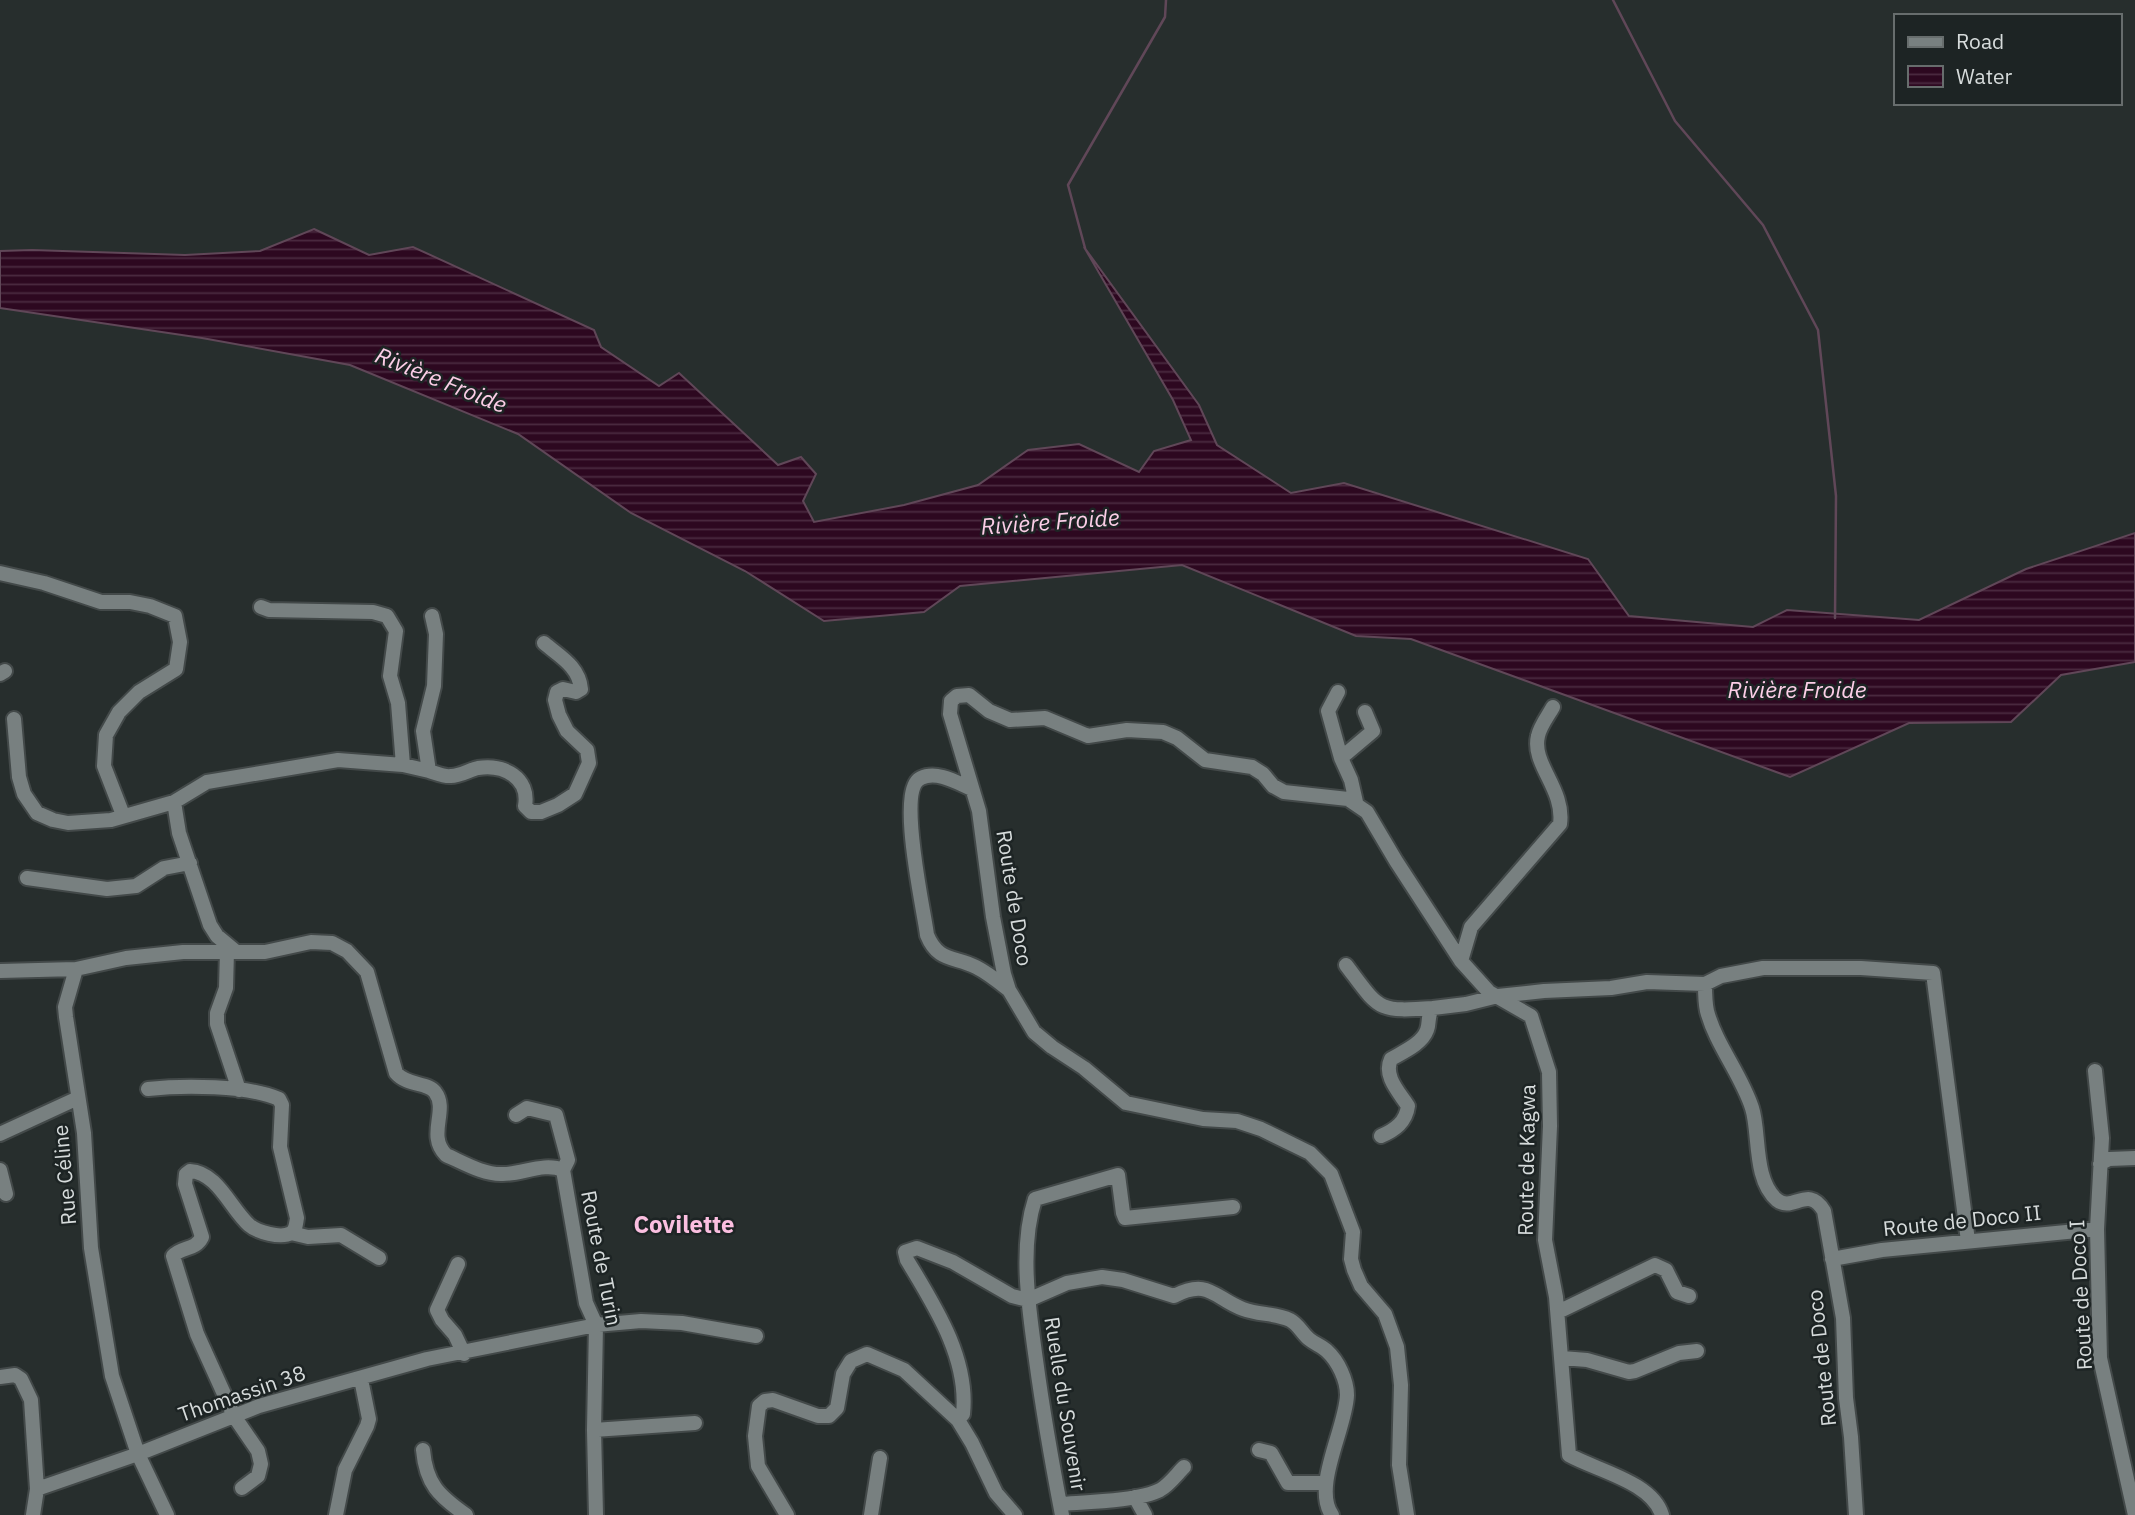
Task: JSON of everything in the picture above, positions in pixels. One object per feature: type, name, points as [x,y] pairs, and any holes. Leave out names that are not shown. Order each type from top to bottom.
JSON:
[{"type":"street","points":[[0,573],[44,583],[101,602],[130,602],[150,606],[175,616],[180,642],[176,669],[139,692],[120,712],[106,735],[104,766],[123,815]]},
{"type":"street","points":[[261,607],[269,610],[360,611],[387,615],[397,631],[390,677],[398,703],[403,765]]},
{"type":"street","points":[[429,771],[423,731],[434,685],[436,634],[432,616]]},
{"type":"street","points":[[14,719],[19,777],[24,794],[37,813],[68,823],[111,820],[174,802],[207,782],[338,760],[403,765],[450,777],[478,768],[499,768],[510,772],[526,790],[525,806],[531,812],[541,812],[575,794],[589,763],[587,750],[567,731],[555,700],[557,692],[563,689],[576,692],[581,689],[580,681],[572,666],[544,643]]},
{"type":"street","points":[[1338,692],[1328,711],[1356,802],[1367,812],[1395,861],[1461,961]]},
{"type":"street","name":"Route de Doco","points":[[1356,802],[1284,792],[1252,767],[1205,760],[1177,738],[1163,732],[1127,730],[1088,736],[1045,718],[1010,720],[989,710],[969,695],[962,694],[951,701],[949,707],[983,833],[993,917],[1009,990],[1034,1032],[1126,1103],[1203,1119],[1237,1121],[1261,1129],[1310,1153],[1331,1174],[1353,1232],[1351,1259],[1354,1270],[1361,1286],[1385,1314],[1396,1347],[1401,1385],[1399,1465],[1407,1515]]},
{"type":"street","points":[[1461,961],[1471,927],[1560,824],[1562,811],[1559,798],[1537,751],[1538,735],[1553,707]]},
{"type":"street","points":[[1341,758],[1373,731],[1364,712]]},
{"type":"street","points":[[972,789],[934,775],[917,780],[912,789],[912,843],[927,935],[932,948],[944,957],[975,967],[1009,990]]},
{"type":"street","points":[[174,802],[180,832],[210,925],[228,951],[226,988],[217,1013],[217,1024],[239,1090]]},
{"type":"street","points":[[27,878],[107,889],[136,886],[164,868],[190,863]]},
{"type":"street","name":"Route de Turin","points":[[228,951],[265,952],[311,942],[332,943],[347,950],[367,972],[396,1073],[406,1082],[432,1088],[437,1094],[439,1101],[436,1139],[441,1150],[446,1155],[491,1174],[554,1166],[562,1170],[586,1303],[596,1325],[596,1515]]},
{"type":"street","points":[[0,971],[76,970],[126,958],[228,951]]},
{"type":"street","name":"Route de Kagwa","points":[[1461,961],[1489,992],[1531,1016],[1549,1072],[1550,1126],[1545,1240],[1558,1312],[1569,1455],[1644,1490],[1659,1505],[1662,1515]]},
{"type":"street","points":[[1346,965],[1374,1002],[1388,1009],[1433,1008],[1498,996],[1611,988],[1647,982],[1705,984],[1721,976],[1763,968],[1861,968],[1933,973],[1968,1241]]},
{"type":"street","name":"Rue Céline","points":[[76,970],[65,1007],[84,1133],[92,1248],[112,1376],[138,1454],[167,1515]]},
{"type":"street","name":"Route de Doco","points":[[1705,984],[1707,1010],[1753,1109],[1757,1154],[1769,1190],[1777,1200],[1784,1203],[1811,1198],[1818,1201],[1824,1211],[1843,1318],[1846,1398],[1856,1515]]},
{"type":"street","points":[[1381,1136],[1399,1126],[1408,1111],[1408,1106],[1388,1073],[1391,1059],[1423,1037],[1433,1008]]},
{"type":"street","name":"Route de Doco I","points":[[2095,1071],[2101,1131],[2096,1229],[2100,1358],[2131,1476],[2135,1515]]},
{"type":"street","points":[[148,1090],[174,1086],[239,1090],[279,1099],[282,1105],[280,1147],[297,1218],[296,1228],[291,1233]]},
{"type":"street","points":[[0,1134],[78,1098]]},
{"type":"street","points":[[516,1115],[527,1108],[556,1115],[568,1160],[562,1170]]},
{"type":"street","points":[[2100,1164],[2109,1159],[2135,1158]]},
{"type":"street","points":[[0,1170],[6,1194]]},
{"type":"street","points":[[242,1488],[258,1476],[261,1464],[258,1451],[234,1416],[197,1334],[173,1261],[175,1252],[195,1247],[202,1237],[185,1184],[186,1174],[190,1171],[201,1173],[215,1184],[251,1227],[281,1235],[341,1235],[379,1258]]},
{"type":"street","name":"Ruelle du Souvenir","points":[[1061,1510],[1046,1435],[1028,1300],[1028,1220],[1035,1199],[1118,1175],[1122,1213],[1125,1218],[1233,1207]]},
{"type":"street","name":"Route de Doco II","points":[[1832,1259],[1882,1250],[2096,1229]]},
{"type":"street","points":[[958,1420],[964,1406],[957,1364],[947,1330],[905,1252],[917,1248],[953,1262],[1013,1296],[1028,1300],[1067,1283],[1102,1277],[1123,1280],[1174,1296],[1189,1288],[1199,1288],[1218,1295],[1241,1309],[1293,1321],[1309,1339],[1328,1352],[1342,1372],[1347,1393],[1340,1433],[1327,1471],[1326,1483],[1329,1511],[1332,1515]]},
{"type":"street","points":[[458,1264],[438,1310],[464,1354]]},
{"type":"street","points":[[1558,1312],[1655,1265],[1666,1270],[1677,1292],[1689,1296]]},
{"type":"street","name":"Thomassin 38","points":[[37,1489],[138,1454],[259,1406],[427,1359],[464,1354],[596,1325],[641,1321],[682,1323],[756,1336]]},
{"type":"street","points":[[1562,1358],[1597,1362],[1629,1372],[1679,1353],[1697,1351]]},
{"type":"street","points":[[787,1515],[758,1466],[755,1436],[759,1406],[765,1401],[773,1400],[818,1416],[829,1416],[837,1408],[843,1374],[851,1361],[867,1354],[904,1370],[958,1420],[996,1493],[1015,1515]]},
{"type":"street","points":[[0,1377],[15,1375],[21,1379],[31,1400],[37,1489],[33,1515]]},
{"type":"street","points":[[336,1515],[345,1470],[369,1419],[362,1379]]},
{"type":"street","points":[[594,1430],[695,1423]]},
{"type":"street","points":[[423,1450],[429,1479],[447,1502],[466,1515]]},
{"type":"street","points":[[1259,1450],[1271,1453],[1288,1483],[1326,1483]]},
{"type":"street","points":[[871,1515],[880,1458]]},
{"type":"street","points":[[1061,1510],[1135,1497],[1162,1489],[1184,1467]]},
{"type":"street","points":[[1135,1497],[1145,1515]]},
{"type":"water","name":"Rivière Froide","points":[[314,229],[369,255],[413,247],[594,330],[601,347],[659,386],[679,373],[778,465],[801,457],[816,474],[803,501],[814,522],[904,505],[978,485],[1028,450],[1079,444],[1139,472],[1154,451],[1191,440],[1173,400],[1084,247],[1199,405],[1217,445],[1291,493],[1344,483],[1588,559],[1629,616],[1753,627],[1787,610],[1919,620],[2026,569],[2135,533],[2135,662],[2061,675],[2011,722],[1909,723],[1790,777],[1411,639],[1356,636],[1182,565],[960,586],[924,612],[824,621],[745,571],[631,513],[518,434],[350,365],[202,338],[0,308],[0,251],[185,255],[260,251]]},
{"type":"waterway","points":[[1085,248],[1068,185],[1165,17],[1166,0]]},
{"type":"waterway","points":[[1613,0],[1675,121],[1763,225],[1818,330],[1836,496],[1835,618]]},
{"type":"district","name":"Covilette","points":[[684,1225]]}]
